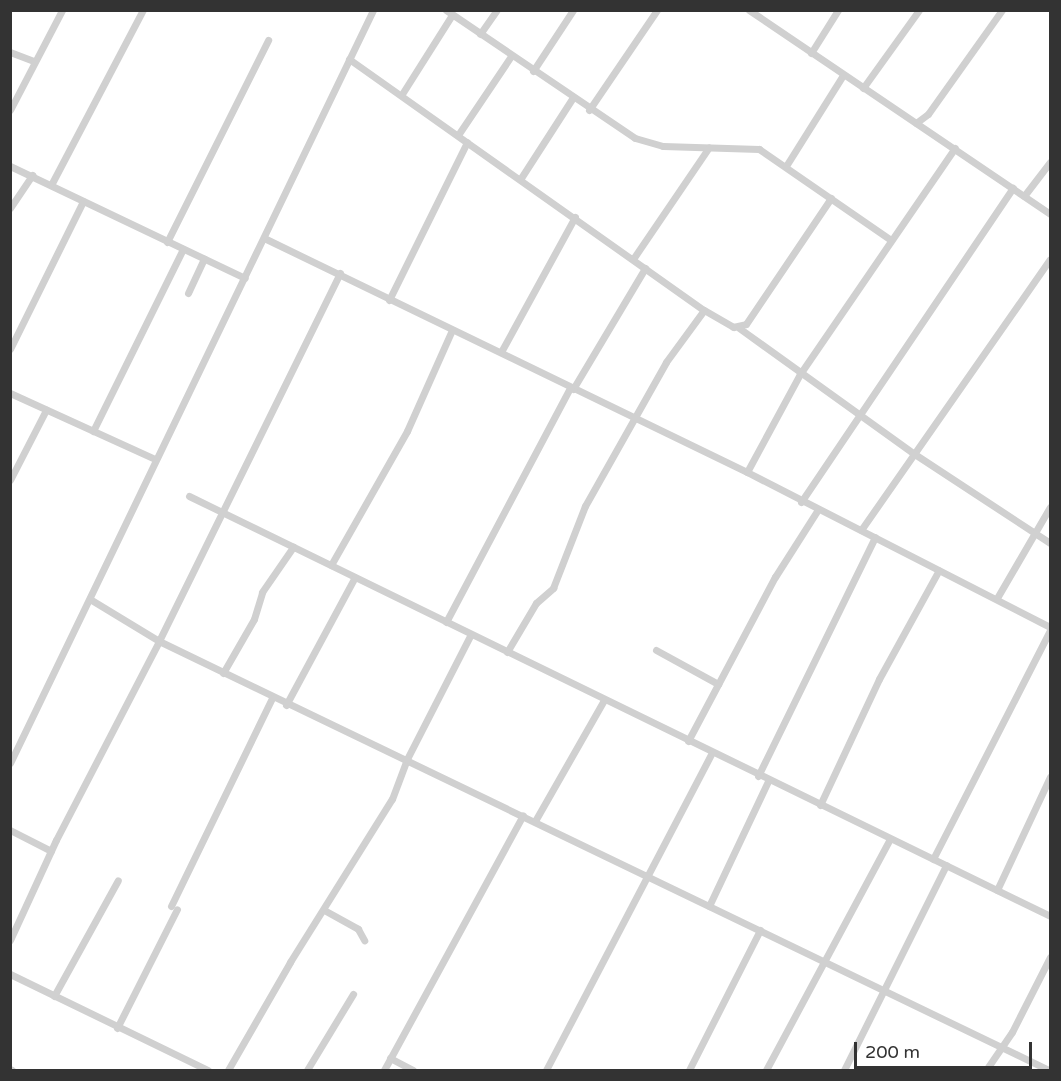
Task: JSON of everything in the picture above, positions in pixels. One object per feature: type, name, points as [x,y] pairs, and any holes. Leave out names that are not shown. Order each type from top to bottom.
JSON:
[{"type":"street","points":[[10,110],[62,10]]},
{"type":"street","points":[[51,185],[143,10]]},
{"type":"street","points":[[10,763],[373,10]]},
{"type":"street","points":[[480,34],[497,10]]},
{"type":"street","points":[[533,71],[573,10]]},
{"type":"street","points":[[589,110],[657,10]]},
{"type":"street","points":[[749,10],[1050,214]]},
{"type":"street","points":[[811,53],[838,10]]},
{"type":"street","points":[[863,88],[919,10]]},
{"type":"street","points":[[916,123],[928,114],[1002,10]]},
{"type":"street","points":[[402,94],[449,13],[572,99],[647,143],[753,147],[786,166],[891,240]]},
{"type":"street","points":[[167,242],[268,40]]},
{"type":"street","points":[[10,52],[34,62]]},
{"type":"street","points":[[458,135],[511,56]]},
{"type":"street","points":[[349,59],[521,178],[704,310],[739,328],[912,453],[1050,543]]},
{"type":"street","points":[[786,166],[843,75]]},
{"type":"street","points":[[521,178],[572,99]]},
{"type":"street","points":[[389,300],[467,142]]},
{"type":"street","points":[[633,259],[709,147]]},
{"type":"street","points":[[747,472],[800,374],[955,148]]},
{"type":"street","points":[[1024,196],[1050,162]]},
{"type":"street","points":[[10,166],[244,278]]},
{"type":"street","points":[[10,208],[32,175]]},
{"type":"street","points":[[801,502],[1013,188]]},
{"type":"street","points":[[739,328],[746,324],[831,198]]},
{"type":"street","points":[[10,349],[83,201]]},
{"type":"street","points":[[501,352],[575,217]]},
{"type":"street","points":[[264,238],[501,352],[633,420],[747,472],[817,511],[861,530],[997,598],[1050,628],[933,859]]},
{"type":"street","points":[[93,431],[183,249]]},
{"type":"street","points":[[188,292],[204,259]]},
{"type":"street","points":[[861,530],[912,453],[1050,259]]},
{"type":"street","points":[[446,622],[571,388],[645,268]]},
{"type":"street","points":[[10,940],[51,851],[159,640],[340,273]]},
{"type":"street","points":[[507,652],[536,603],[553,588],[585,506],[666,362],[704,310]]},
{"type":"street","points":[[331,565],[407,431],[452,330]]},
{"type":"street","points":[[10,393],[155,459]]},
{"type":"street","points":[[10,480],[46,410]]},
{"type":"street","points":[[189,496],[768,781],[1050,916]]},
{"type":"street","points":[[997,598],[1050,507]]},
{"type":"street","points":[[688,741],[775,577],[817,511]]},
{"type":"street","points":[[758,776],[874,537]]},
{"type":"street","points":[[223,673],[254,620],[262,592],[293,547]]},
{"type":"street","points":[[820,805],[879,679],[939,570]]},
{"type":"street","points":[[286,705],[355,577]]},
{"type":"street","points":[[90,599],[159,640],[286,705],[407,759],[1049,1071]]},
{"type":"street","points":[[228,1071],[392,800],[407,759],[471,634]]},
{"type":"street","points":[[656,650],[718,684]]},
{"type":"street","points":[[117,1028],[272,698]]},
{"type":"street","points":[[535,821],[604,700]]},
{"type":"street","points":[[546,1071],[712,753]]},
{"type":"street","points":[[997,890],[1050,777]]},
{"type":"street","points":[[709,906],[768,781]]},
{"type":"street","points":[[384,1071],[523,815]]},
{"type":"street","points":[[10,830],[51,851]]},
{"type":"street","points":[[766,1071],[890,839]]},
{"type":"street","points":[[844,1071],[946,865]]},
{"type":"street","points":[[54,996],[118,880]]},
{"type":"street","points":[[324,910],[358,929],[364,940]]},
{"type":"street","points":[[689,1071],[760,930]]},
{"type":"street","points":[[986,1071],[1050,957]]},
{"type":"street","points":[[10,974],[208,1071]]},
{"type":"street","points":[[307,1071],[353,994]]},
{"type":"street","points":[[390,1058],[413,1071]]}]
